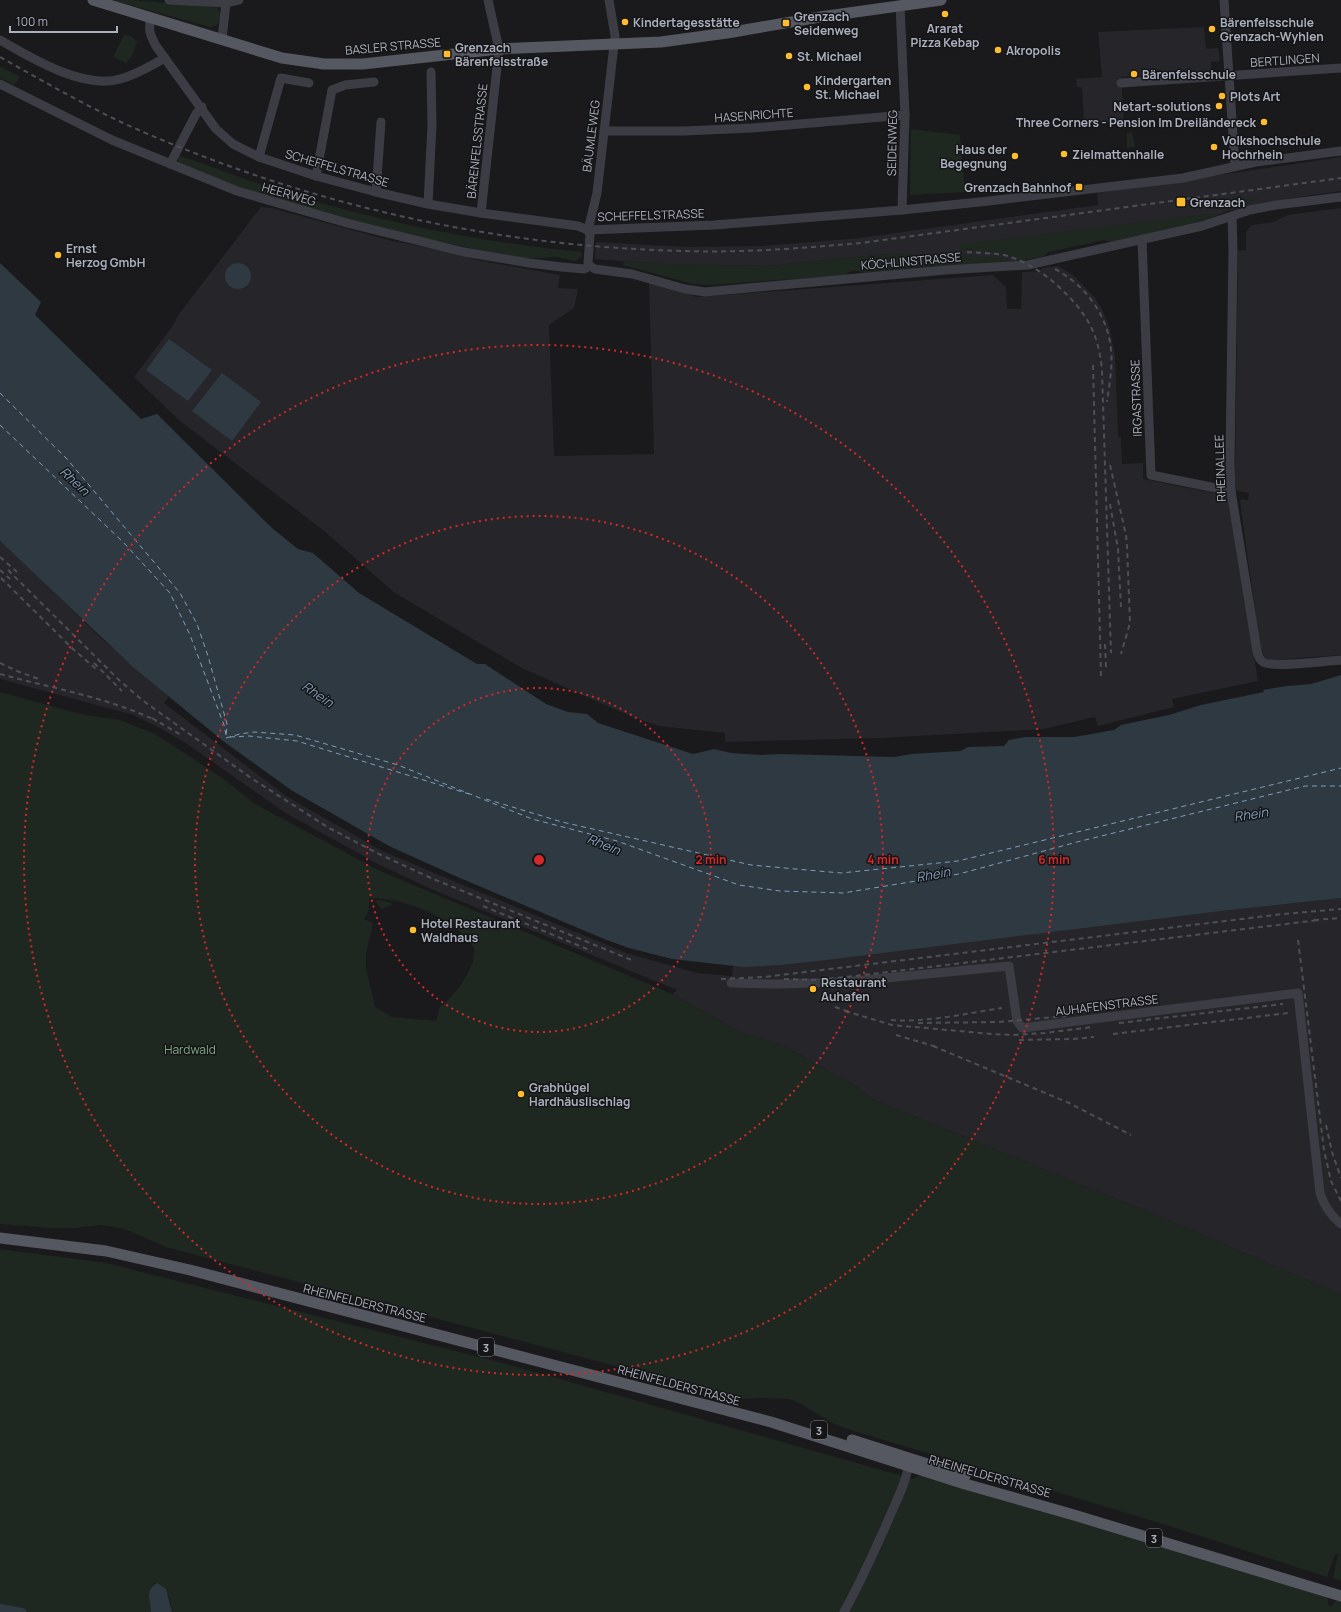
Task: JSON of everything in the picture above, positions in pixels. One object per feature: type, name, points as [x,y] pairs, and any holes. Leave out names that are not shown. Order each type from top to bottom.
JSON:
[{"type":"main road","name":"BASLER STRASSE","points":[[93,0],[282,58],[324,64],[363,64],[499,49],[661,42],[941,0]]},
{"type":"main road","name":"RHEINFELDERSTRASSE","points":[[0,1233],[95,1244],[146,1254],[747,1410],[1095,1521],[1341,1596]]},
{"type":"main road","name":"RHEINFELDERSTRASSE","points":[[0,1238],[28,1240],[106,1251],[190,1270],[772,1422],[909,1462],[963,1475],[1341,1589]]},
{"type":"street","points":[[169,0],[226,3],[239,0]]},
{"type":"street","name":"BÄRENFELSSTRASSE","points":[[481,213],[499,49],[488,0]]},
{"type":"street","name":"BÄUMLEWEG","points":[[588,230],[597,193],[615,36],[609,0]]},
{"type":"street","points":[[1224,0],[1235,166]]},
{"type":"street","points":[[222,39],[226,3]]},
{"type":"street","name":"SEIDENWEG","points":[[900,6],[905,115],[902,210]]},
{"type":"street","name":"SCHEFFELSTRASSE","points":[[151,17],[149,26],[150,34],[165,58],[202,107],[216,129],[233,144],[260,157],[316,176],[376,192],[428,204],[481,213],[578,226],[588,230],[714,225],[902,210],[1131,185],[1183,178],[1235,166],[1341,151]]},
{"type":"street","points":[[0,40],[42,64],[95,82],[119,80],[165,58]]},
{"type":"street","name":"BERTLINGEN","points":[[1121,83],[1341,68]]},
{"type":"street","points":[[428,204],[432,125],[431,72]]},
{"type":"street","points":[[260,157],[281,78],[309,83]]},
{"type":"street","points":[[316,176],[332,90],[345,86],[374,82]]},
{"type":"street","name":"HEERWEG","points":[[0,84],[112,140],[237,191],[354,225],[464,252],[528,263],[584,269],[589,264]]},
{"type":"street","points":[[170,164],[196,114],[202,107]]},
{"type":"street","name":"HASENRICHTE","points":[[604,131],[684,131],[752,128],[905,115]]},
{"type":"street","points":[[376,192],[381,122]]},
{"type":"street","name":"KÖCHLINSTRASSE","points":[[589,264],[595,269],[632,274],[685,289],[705,292],[945,270],[1018,266],[1202,226],[1250,210],[1276,205],[1341,197]]},
{"type":"street","name":"RHEINALLEE","points":[[1232,216],[1231,491],[1257,651],[1259,657],[1268,664],[1341,660]]},
{"type":"street","points":[[588,230],[590,235],[589,264]]},
{"type":"street","name":"IRGASTRASSE","points":[[1142,239],[1151,474],[1231,491]]},
{"type":"street","name":"AUHAFENSTRASSE","points":[[731,983],[777,984],[845,982],[1009,966],[1017,1022],[1022,1028],[1298,993],[1320,1193],[1330,1214],[1341,1224]]},
{"type":"street","points":[[844,1612],[884,1530],[905,1481],[909,1462]]},
{"type":"shaded area","name":"Bärenfelsschule","points":[[1204,27],[1206,49],[1218,48],[1220,61],[1211,62],[1212,72],[1121,77],[1124,123],[1084,124],[1082,87],[1077,87],[1076,79],[1102,77],[1098,32]]},
{"type":"shaded area","points":[[1341,157],[1341,191],[1278,200],[1227,211],[1204,221],[1112,242],[1104,240],[1048,252],[1044,256],[1014,262],[967,255],[886,254],[768,266],[663,264],[595,259],[596,242],[687,247],[762,246],[860,238],[1098,205],[1097,193]]},
{"type":"shaded area","points":[[261,207],[271,208],[392,241],[435,249],[477,260],[560,275],[558,288],[578,289],[574,308],[549,325],[554,456],[654,454],[649,282],[697,297],[993,275],[1006,287],[1007,309],[1021,309],[1022,272],[1040,271],[1042,268],[1058,266],[1073,275],[1095,298],[1102,309],[1110,329],[1115,357],[1118,437],[1121,437],[1122,464],[1143,463],[1143,479],[1229,496],[1258,681],[1172,699],[1174,707],[1098,726],[1095,717],[1044,729],[879,738],[725,742],[725,733],[659,726],[630,716],[522,668],[395,593],[323,530],[180,421],[134,377],[172,327],[179,314]]},
{"type":"shaded area","points":[[1341,208],[1341,655],[1270,660],[1265,658],[1260,647],[1240,501],[1242,499],[1248,500],[1249,493],[1236,490],[1238,251],[1246,250],[1246,232],[1252,225],[1273,222],[1288,215]]},
{"type":"shaded area","points":[[0,541],[101,638],[169,697],[164,703],[286,796],[382,851],[626,953],[697,973],[732,976],[733,966],[782,965],[827,960],[1214,912],[1341,898],[1341,1295],[1175,1223],[874,1100],[852,1084],[780,1044],[746,1035],[672,994],[677,990],[431,889],[376,863],[284,812],[187,744],[134,715],[0,679]]},
{"type":"green space","points":[[112,0],[131,0],[212,7],[217,8],[222,15],[218,24],[210,27]]},
{"type":"green space","points":[[124,35],[131,36],[137,42],[132,56],[126,63],[113,57]]},
{"type":"green space","points":[[0,66],[20,77],[14,85],[0,78]]},
{"type":"green space","points":[[911,129],[960,135],[965,192],[910,195]]},
{"type":"green space","points":[[1132,132],[1135,147],[1127,148],[1127,133]]},
{"type":"green space","points":[[178,155],[284,192],[369,216],[475,238],[582,252],[581,257],[575,261],[556,257],[523,259],[374,228],[236,187],[178,162]]},
{"type":"green space","points":[[1238,198],[1261,198],[1232,206],[1216,208],[1215,202]]},
{"type":"green space","points":[[1215,213],[1215,216],[1204,221],[1112,242],[1104,240],[1048,252],[1044,256],[1023,260],[1013,255],[960,250],[960,244]]},
{"type":"green space","points":[[886,254],[967,255],[1001,258],[1014,262],[918,267],[865,273],[854,271],[845,275],[711,285],[693,284],[623,265],[624,261],[663,264],[768,266]]},
{"type":"green space","name":"Hardwald","points":[[0,692],[84,715],[120,720],[155,734],[221,777],[255,804],[378,870],[672,994],[746,1035],[780,1044],[852,1084],[874,1100],[1175,1223],[1341,1295],[1341,1581],[1333,1578],[1338,1554],[1335,1554],[1327,1577],[1160,1523],[854,1431],[834,1424],[790,1399],[744,1399],[725,1395],[166,1247],[125,1229],[101,1225],[75,1228],[50,1228],[0,1224]],"holes":[[[369,898],[397,901],[428,911],[455,927],[466,937],[474,948],[473,962],[466,976],[455,993],[440,1006],[436,1021],[392,1017],[375,1007],[366,968],[366,954],[373,923],[364,919],[369,909]]]},
{"type":"green space","points":[[376,900],[393,904],[382,909],[377,904]]},
{"type":"green space","points":[[0,1249],[106,1263],[503,1363],[913,1479],[918,1476],[930,1476],[1324,1593],[1328,1600],[1328,1605],[1332,1606],[1334,1602],[1341,1599],[1341,1612],[172,1612],[169,1596],[151,1610],[151,1612],[0,1612]]},
{"type":"water","name":"Rhein","points":[[0,263],[41,302],[35,315],[141,419],[157,414],[272,528],[298,549],[313,553],[359,593],[477,664],[485,664],[546,704],[568,712],[587,714],[598,723],[693,754],[714,749],[731,753],[760,755],[780,754],[894,757],[911,754],[961,751],[968,747],[1004,746],[1009,740],[1025,737],[1074,737],[1114,730],[1121,725],[1169,715],[1201,705],[1264,692],[1263,690],[1311,684],[1341,675],[1341,898],[1214,912],[827,960],[782,965],[743,967],[672,959],[629,948],[604,939],[453,875],[389,846],[291,790],[223,741],[133,667],[0,541]]},
{"type":"water","points":[[238,263],[248,266],[251,276],[248,286],[238,289],[228,286],[225,276],[228,266]]},
{"type":"water","points":[[169,339],[212,370],[188,401],[146,370]]},
{"type":"water","points":[[222,373],[261,402],[232,441],[192,411]]},
{"type":"water","points":[[157,1583],[166,1589],[172,1612],[151,1612],[149,1593],[153,1586]]},
{"type":"waterway","points":[[0,1608],[22,1612]]},
{"type":"ferry route","points":[[0,393],[67,459],[180,593],[197,624],[208,656],[227,724],[226,737]]},
{"type":"ferry route","points":[[0,425],[123,542],[170,593],[190,635],[224,725],[226,735]]},
{"type":"ferry route","points":[[226,738],[254,732],[295,735],[398,765],[532,819],[617,841],[739,885],[780,891],[843,893],[959,874],[1077,842],[1305,786],[1341,786]]},
{"type":"ferry route","points":[[230,737],[249,736],[297,741],[469,794]]},
{"type":"ferry route","points":[[486,799],[562,822],[751,865],[841,873],[958,861],[1341,768]]},
{"type":"railway","points":[[0,57],[123,123],[190,151],[258,176],[328,198],[398,216],[469,230],[541,241],[613,248],[686,251],[752,251],[861,243],[1341,178]]},
{"type":"railway","points":[[967,252],[1004,255],[1019,260],[1040,272],[1059,287],[1077,305],[1090,324],[1098,345],[1102,371],[1111,653]]},
{"type":"railway","points":[[1055,269],[1076,283],[1085,292],[1100,313],[1105,325],[1109,337],[1112,363],[1107,402]]},
{"type":"railway","points":[[1093,365],[1101,676]]},
{"type":"railway","points":[[1110,465],[1126,535],[1127,546],[1130,623],[1121,654]]},
{"type":"railway","points":[[1110,504],[1118,549],[1121,607]]},
{"type":"railway","points":[[0,557],[17,572]]},
{"type":"railway","points":[[0,570],[10,579]]},
{"type":"railway","points":[[8,570],[120,681],[142,700],[251,778],[329,828],[379,854],[431,878],[634,961]]},
{"type":"railway","points":[[1,578],[73,649],[96,669]]},
{"type":"railway","points":[[1105,644],[1106,668]]},
{"type":"railway","points":[[0,663],[41,680]]},
{"type":"railway","points":[[94,663],[122,691]]},
{"type":"railway","points":[[0,674],[80,694],[120,706],[157,721]]},
{"type":"railway","points":[[152,718],[181,735]]},
{"type":"railway","points":[[483,906],[592,951]]},
{"type":"railway","points":[[721,979],[764,977],[1283,914],[1341,909]]},
{"type":"railway","points":[[1314,920],[1341,918]]},
{"type":"railway","points":[[784,979],[816,980],[855,976],[1319,920]]},
{"type":"railway","points":[[1298,940],[1324,1150],[1331,1181],[1341,1201]]},
{"type":"railway","points":[[1119,1023],[1283,1004]]},
{"type":"railway","points":[[835,1007],[849,1012]]},
{"type":"railway","points":[[891,1020],[904,1021],[932,1019],[1002,1008]]},
{"type":"railway","points":[[845,1011],[892,1025],[992,1034],[1013,1035],[1045,1033],[1093,1027]]},
{"type":"railway","points":[[1113,1034],[1288,1013]]},
{"type":"railway","points":[[918,1023],[999,1022],[1066,1016]]},
{"type":"railway","points":[[896,1035],[937,1047]]},
{"type":"railway","points":[[1019,1040],[1094,1037]]},
{"type":"railway","points":[[933,1046],[1069,1103],[1131,1135]]},
{"type":"railway","points":[[1326,1125],[1332,1152],[1341,1178]]},
{"type":"place","name":"Ararat Pizza Kebap","points":[[945,14]]},
{"type":"place","name":"Kindertagesstätte","points":[[625,22]]},
{"type":"place","name":"Grenzach Seidenweg","points":[[786,23]]},
{"type":"place","name":"Bärenfelsschule Grenzach-Wyhlen","points":[[1212,29]]},
{"type":"place","name":"Akropolis","points":[[998,50]]},
{"type":"place","name":"Grenzach Bärenfelsstraße","points":[[447,54]]},
{"type":"place","name":"St. Michael","points":[[789,56]]},
{"type":"place","name":"Bärenfelsschule","points":[[1134,74]]},
{"type":"place","name":"Kindergarten St. Michael","points":[[807,87]]},
{"type":"place","name":"Plots Art","points":[[1222,96]]},
{"type":"place","name":"Netart-solutions","points":[[1219,106]]},
{"type":"place","name":"Three Corners - Pension Im Dreiländereck","points":[[1264,122]]},
{"type":"place","name":"Volkshochschule Hochrhein","points":[[1214,147]]},
{"type":"place","name":"Zielmattenhalle","points":[[1064,154]]},
{"type":"place","name":"Haus der Begegnung","points":[[1015,156]]},
{"type":"place","name":"Grenzach Bahnhof","points":[[1079,187]]},
{"type":"place","name":"Grenzach","points":[[1181,202]]},
{"type":"place","name":"Ernst Herzog GmbH","points":[[58,255]]},
{"type":"place","name":"Hotel Restaurant Waldhaus","points":[[413,930]]},
{"type":"place","name":"Restaurant Auhafen","points":[[813,989]]},
{"type":"place","name":"Grabhügel Hardhäuslischlag","points":[[521,1094]]}]
